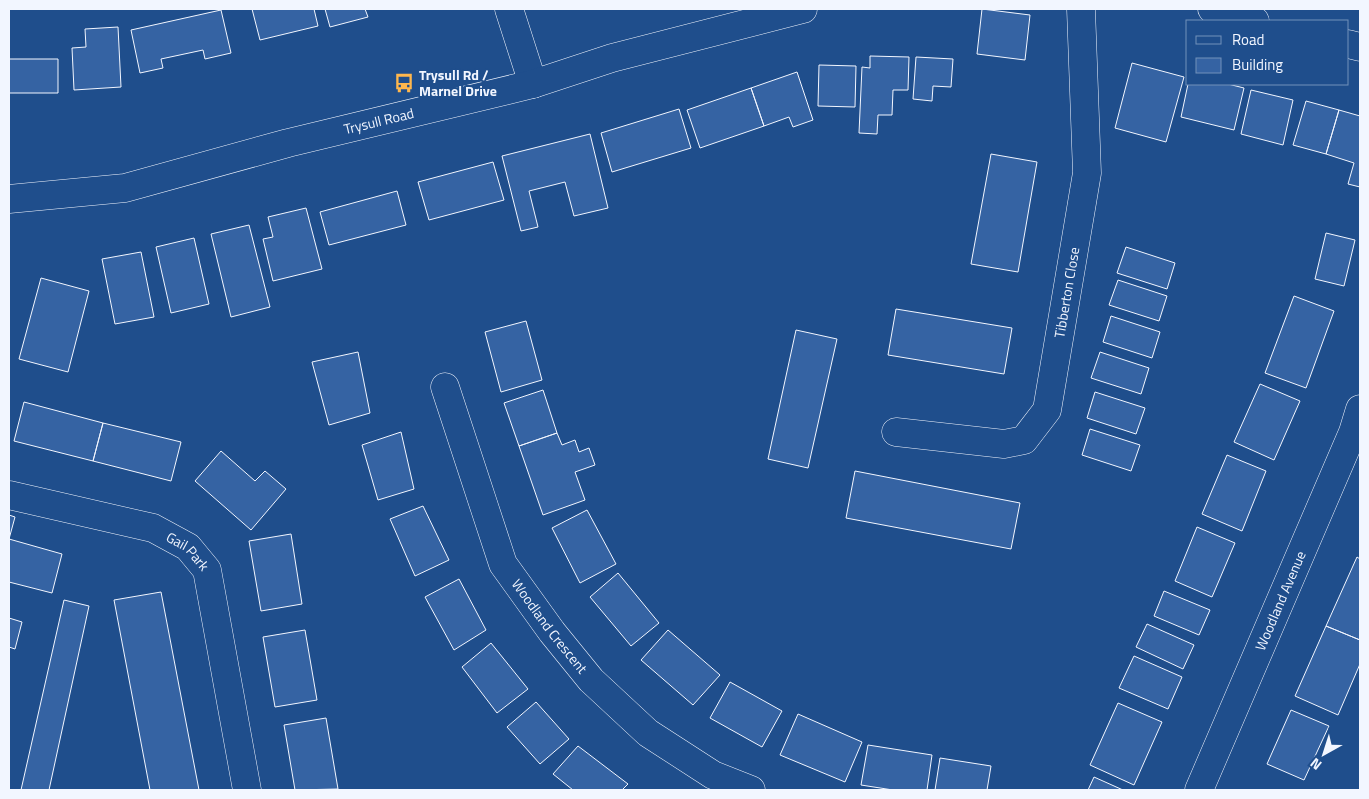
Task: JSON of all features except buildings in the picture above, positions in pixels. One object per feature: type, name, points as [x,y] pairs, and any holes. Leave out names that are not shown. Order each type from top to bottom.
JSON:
[{"type":"street","points":[[509,9],[532,84]]},
{"type":"street","name":"Trysull Road","points":[[9,200],[125,188],[288,143],[532,84],[612,58],[803,9]]},
{"type":"street","name":"Tibberton Close","points":[[896,432],[1004,444],[1024,440],[1047,410],[1087,173],[1081,9]]},
{"type":"street","points":[[1212,9],[1251,20]]},
{"type":"street","name":"Woodland Crescent","points":[[445,387],[503,564],[552,632],[591,680],[648,733],[713,775],[751,790]]},
{"type":"street","name":"Woodland Avenue","points":[[1200,790],[1353,432],[1360,409]]},
{"type":"street","name":"Gail Park","points":[[9,495],[153,528],[188,547],[207,570],[248,790]]},
{"type":"place","name":"Trysull Rd / Marnel Drive","points":[[404,83]]}]
